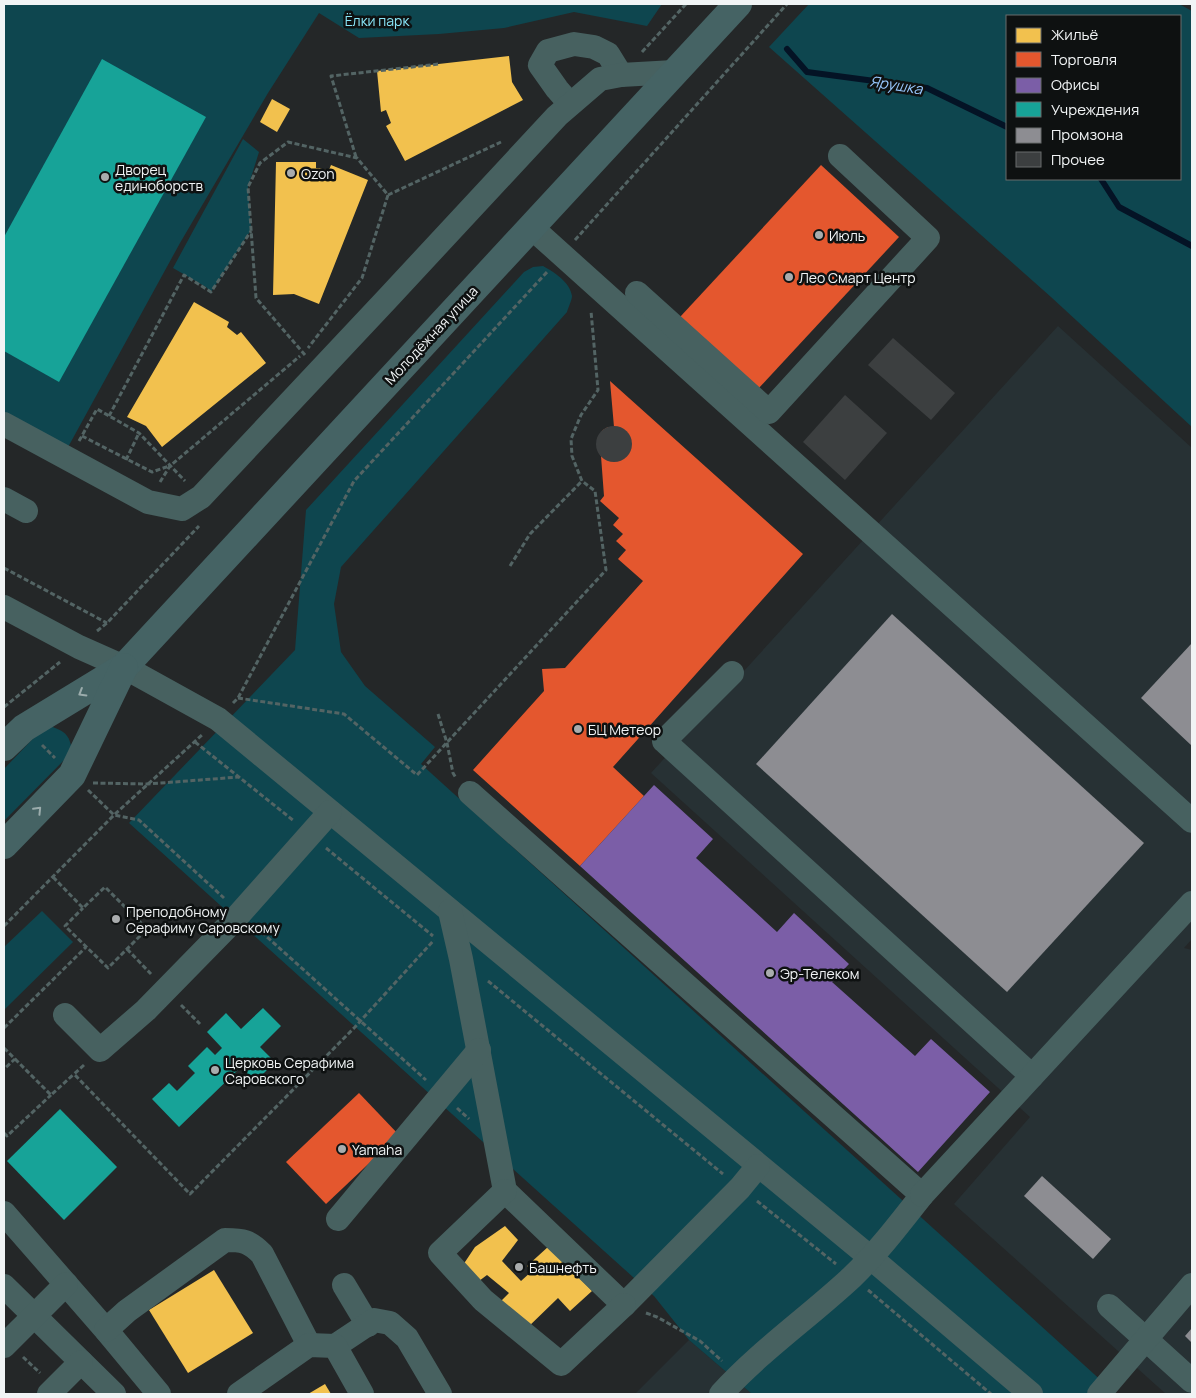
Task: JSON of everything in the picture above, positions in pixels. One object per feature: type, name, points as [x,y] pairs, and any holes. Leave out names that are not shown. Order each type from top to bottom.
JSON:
[{"type":"main road","name":"Молодёжная улица","points":[[4,747],[24,728],[124,667],[738,4]]},
{"type":"main road","name":"Молодёжная улица","points":[[4,845],[72,775],[124,667]]},
{"type":"street","points":[[570,104],[540,65],[548,51],[574,44],[594,47],[608,54],[621,76]]},
{"type":"street","points":[[4,424],[148,502],[182,509],[201,497],[311,362],[387,299],[570,104],[600,79],[674,72]]},
{"type":"street","points":[[637,292],[770,412],[928,238],[840,156]]},
{"type":"street","points":[[531,227],[1192,821]]},
{"type":"street","points":[[4,500],[26,511]]},
{"type":"street","points":[[4,608],[124,667],[218,719],[871,1258],[1031,1394]]},
{"type":"street","points":[[732,674],[664,741],[1032,1076]]},
{"type":"street","points":[[470,793],[922,1196]]},
{"type":"street","points":[[65,1015],[100,1050],[146,1010],[240,913],[330,812]]},
{"type":"street","points":[[720,1394],[739,1374],[852,1277],[871,1258],[922,1196],[1192,903]]},
{"type":"street","points":[[450,911],[461,959],[505,1191],[624,1305]]},
{"type":"street","points":[[338,1219],[478,1050]]},
{"type":"street","points":[[505,1191],[440,1253],[483,1300],[561,1364],[624,1305],[740,1188],[758,1166]]},
{"type":"street","points":[[4,1213],[159,1394]]},
{"type":"street","points":[[106,1330],[127,1311],[225,1240],[240,1240],[252,1244],[262,1254],[309,1345]]},
{"type":"street","points":[[5,1344],[66,1284]]},
{"type":"street","points":[[344,1285],[368,1325]]},
{"type":"street","points":[[1099,1394],[1192,1285]]},
{"type":"street","points":[[4,1286],[114,1394]]},
{"type":"street","points":[[1109,1306],[1192,1381]]},
{"type":"street","points":[[239,1394],[309,1345],[334,1346],[374,1320],[390,1323],[407,1338],[440,1394]]},
{"type":"street","points":[[334,1346],[362,1394]]},
{"type":"street","points":[[53,1391],[81,1362]]},
{"type":"path","points":[[4,926],[114,815],[196,742],[238,698],[354,481],[562,255],[787,4]]},
{"type":"path","points":[[388,196],[356,158],[331,76],[439,64]]},
{"type":"path","points":[[82,436],[152,472],[170,466],[311,362],[362,278],[388,196],[504,141]]},
{"type":"path","points":[[311,362],[256,298],[248,187],[260,163],[288,142],[356,158]]},
{"type":"path","points":[[110,416],[184,275],[211,292],[252,230]]},
{"type":"path","points":[[238,698],[344,714],[417,775],[606,570],[595,491],[582,481],[572,456],[571,438],[580,415],[598,390],[590,308]]},
{"type":"path","points":[[69,459],[97,409],[139,433],[201,497]]},
{"type":"path","points":[[126,460],[139,433]]},
{"type":"path","points":[[148,502],[170,466]]},
{"type":"path","points":[[510,566],[530,534],[582,481]]},
{"type":"path","points":[[4,568],[107,623],[4,707]]},
{"type":"path","points":[[438,714],[447,743],[452,773],[470,793]]},
{"type":"path","points":[[74,1074],[190,1194],[360,1022],[436,938],[196,742]]},
{"type":"path","points":[[90,783],[148,784],[240,777]]},
{"type":"path","points":[[114,815],[139,820],[469,1120]]},
{"type":"path","points":[[53,877],[83,908]]},
{"type":"path","points":[[104,887],[147,929],[108,968],[66,926],[83,908],[104,887]]},
{"type":"path","points":[[4,1028],[86,946]]},
{"type":"path","points":[[461,959],[740,1188],[852,1277],[990,1394]]},
{"type":"path","points":[[4,1048],[51,1095]]},
{"type":"path","points":[[4,1133],[7,1136],[100,1050]]},
{"type":"path","points":[[4,1069],[14,1059]]},
{"type":"path","points":[[624,1305],[657,1317],[700,1341],[721,1361],[739,1374]]},
{"type":"path","points":[[5,1344],[53,1391]]},
{"type":"shaded area","points":[[1058,326],[1192,448],[1192,939],[1184,948],[1192,950],[1192,1394],[1166,1394],[954,1204],[1030,1117],[651,773]]},
{"type":"shaded area","points":[[689,1340],[752,1394],[635,1394]]},
{"type":"green space","name":"Ёлки парк","points":[[4,4],[662,4],[647,26],[574,12],[504,28],[439,34],[359,38],[319,13],[268,93],[180,243],[67,449],[4,415]]},
{"type":"green space","points":[[809,4],[1179,4],[1192,11],[1192,427],[1051,297],[769,47]]},
{"type":"green space","points":[[243,139],[259,152],[248,187],[251,230],[211,292],[206,287],[173,268]]},
{"type":"green space","points":[[543,266],[561,278],[571,291],[572,298],[567,312],[341,567],[334,604],[341,652],[365,686],[435,747],[421,764],[1116,1394],[752,1394],[689,1340],[654,1296],[129,823],[295,650],[306,510],[524,272],[533,267]]},
{"type":"green space","points":[[46,725],[65,733],[72,752],[4,821],[4,769]]},
{"type":"green space","points":[[42,911],[73,942],[5,1009],[4,947]]},
{"type":"building: Жильё","points":[[509,56],[512,82],[523,100],[405,161],[386,126],[391,123],[386,110],[381,112],[377,71]]},
{"type":"building: Жильё","points":[[272,99],[290,109],[277,132],[260,122]]},
{"type":"building: Жильё","points":[[276,162],[316,162],[316,168],[329,170],[331,165],[368,180],[319,304],[294,294],[273,295]]},
{"type":"building: Жильё","points":[[194,302],[229,322],[227,327],[237,335],[241,332],[266,363],[162,447],[146,426],[127,417]]},
{"type":"building: Жильё","points":[[505,1226],[518,1240],[502,1261],[521,1281],[532,1271],[527,1266],[549,1246],[592,1291],[570,1311],[558,1298],[524,1331],[498,1304],[509,1293],[487,1275],[467,1290],[455,1277],[475,1247]]},
{"type":"building: Жильё","points":[[214,1270],[253,1333],[188,1373],[149,1310]]},
{"type":"building: Жильё","points":[[325,1384],[331,1394],[308,1394]]},
{"type":"building: Торговля","name":"Лео Смарт Центр","points":[[821,165],[899,237],[758,389],[680,317]]},
{"type":"building: Торговля","points":[[610,381],[803,554],[613,767],[644,796],[580,866],[473,770],[544,691],[542,669],[565,668],[643,581],[618,559],[626,550],[616,541],[623,534],[613,525],[619,518],[600,501],[604,496],[601,456],[598,451],[597,439],[603,430],[608,427],[614,427]]},
{"type":"building: Торговля","name":"Yamaha","points":[[359,1093],[399,1135],[326,1204],[286,1162]]},
{"type":"building: Офисы","name":"Эр-Телеком","points":[[654,785],[713,839],[696,858],[777,932],[794,913],[849,964],[832,982],[915,1056],[931,1039],[990,1092],[918,1172],[580,866]]},
{"type":"building: Учреждения","name":"Дворец единоборств","points":[[102,59],[206,117],[59,382],[4,351],[4,237]]},
{"type":"building: Учреждения","name":"Церковь Серафима Саровского","points":[[263,1008],[281,1026],[260,1047],[275,1062],[255,1082],[241,1067],[179,1127],[152,1099],[169,1083],[177,1091],[195,1073],[188,1066],[207,1047],[215,1055],[222,1048],[207,1032],[226,1013],[241,1029]]},
{"type":"building: Учреждения","points":[[60,1109],[117,1167],[64,1220],[7,1161]]},
{"type":"building: Промзона","points":[[892,614],[1144,843],[1007,992],[756,764]]},
{"type":"building: Промзона","points":[[1192,643],[1192,746],[1141,698]]},
{"type":"building: Промзона","points":[[1042,1176],[1111,1239],[1093,1259],[1024,1196]]},
{"type":"building: Промзона","points":[[1192,1328],[1192,1343],[1185,1336]]},
{"type":"building: Прочее","points":[[893,338],[955,393],[931,420],[868,365]]},
{"type":"building: Прочее","points":[[845,395],[887,433],[845,480],[803,442]]},
{"type":"building: Прочее","points":[[614,426],[626,432],[632,444],[626,456],[614,462],[602,456],[596,444],[602,432]]},
{"type":"waterway","name":"Ярушка","points":[[787,49],[807,72],[927,88],[1006,127]]},
{"type":"waterway","name":"Ярушка","points":[[1102,180],[1119,207],[1192,246]]},
{"type":"place","name":"Ozon","points":[[291,173]]},
{"type":"place","name":"Дворец единоборств","points":[[105,177]]},
{"type":"place","name":"Июль","points":[[819,235]]},
{"type":"place","name":"Лео Смарт Центр","points":[[789,277]]},
{"type":"place","name":"БЦ Метеор","points":[[578,729]]},
{"type":"place","name":"Преподобному Серафиму Саровскому","points":[[116,919]]},
{"type":"place","name":"Эр-Телеком","points":[[770,973]]},
{"type":"place","name":"Церковь Серафима Саровского","points":[[215,1070]]},
{"type":"place","name":"Yamaha","points":[[342,1149]]},
{"type":"place","name":"Башнефть","points":[[519,1267]]}]
